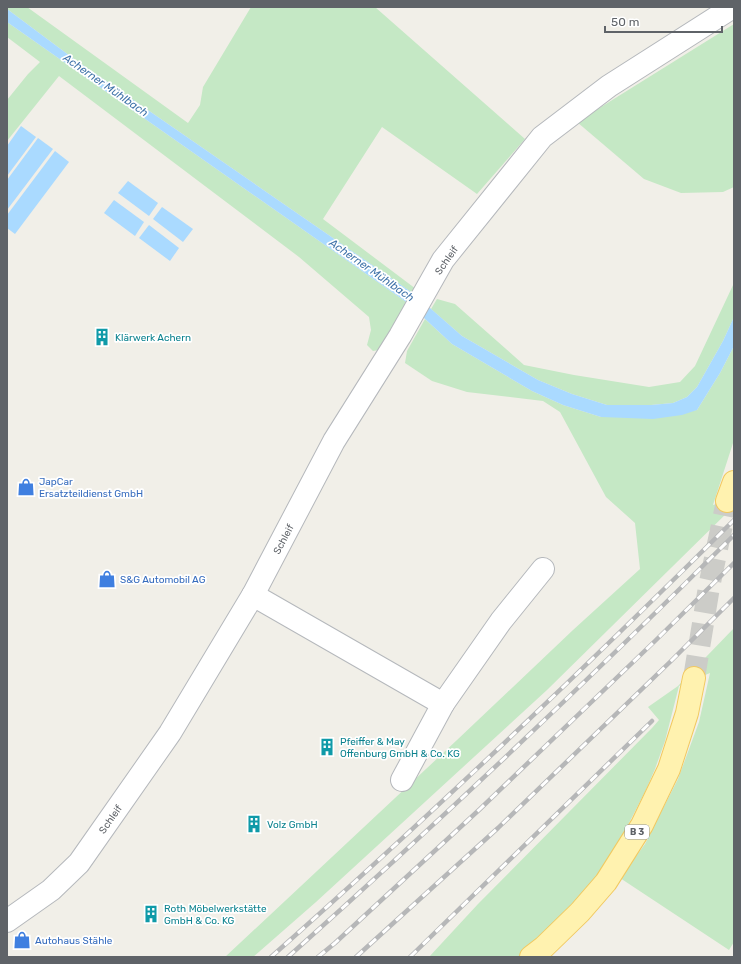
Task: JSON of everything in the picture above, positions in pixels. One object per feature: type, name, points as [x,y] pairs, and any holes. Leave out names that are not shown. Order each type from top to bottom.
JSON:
[{"type":"main road","name":"B 3","points":[[531,957],[544,947],[580,912],[606,882],[642,825],[669,769],[688,713],[694,678]]},
{"type":"street","name":"Schleif","points":[[7,921],[51,890],[79,863],[170,733],[253,595],[334,441],[400,336],[443,260],[542,137],[609,86],[733,7]]},
{"type":"street","points":[[402,780],[443,704],[501,621],[543,569]]},
{"type":"street","points":[[253,595],[443,704]]},
{"type":"green space","points":[[7,7],[27,7],[188,123],[200,105],[203,87],[251,7],[375,7],[525,139],[477,194],[382,127],[323,219],[416,289],[414,294],[74,59],[7,9]]},
{"type":"green space","points":[[7,22],[409,304],[379,350],[373,351],[367,345],[371,330],[369,317],[299,257],[59,76],[7,141],[7,100],[40,62],[7,37]]},
{"type":"green space","points":[[734,24],[734,187],[723,192],[681,193],[644,179],[577,122]]},
{"type":"green space","points":[[734,283],[734,317],[723,341],[697,387],[687,397],[673,403],[651,405],[607,405],[572,394],[538,380],[462,336],[431,309],[437,299],[455,304],[524,365],[649,387],[680,382],[695,366]]},
{"type":"green space","points":[[425,319],[452,344],[532,391],[563,405],[601,417],[697,410],[720,373],[734,346],[734,440],[713,505],[734,499],[734,506],[547,690],[316,902],[253,957],[225,957],[640,569],[635,523],[606,497],[560,412],[543,401],[467,392],[432,381],[405,363],[407,351]]},
{"type":"green space","points":[[734,628],[734,942],[729,950],[620,878],[645,844],[678,779],[699,722],[710,673],[679,686],[665,741],[655,769],[629,823],[603,870],[539,942],[520,957],[429,957],[478,904],[652,728],[659,720],[648,707],[678,686]]},
{"type":"water","name":"Acherner Mühlbach","points":[[7,9],[74,59],[414,294],[462,336],[538,380],[572,394],[607,405],[651,405],[673,403],[687,397],[697,387],[723,341],[734,317],[734,346],[720,373],[697,410],[682,415],[653,419],[601,417],[563,405],[532,391],[452,344],[409,304],[7,22]]},
{"type":"water","points":[[21,126],[36,137],[7,176],[7,146]]},
{"type":"water","points":[[38,138],[53,149],[7,210],[7,180]]},
{"type":"water","points":[[55,151],[69,162],[15,234],[7,228],[7,215]]},
{"type":"water","points":[[128,181],[158,203],[149,216],[118,193]]},
{"type":"water","points":[[114,200],[144,222],[135,236],[104,213]]},
{"type":"water","points":[[162,207],[193,229],[183,242],[153,219]]},
{"type":"water","points":[[149,225],[179,248],[170,261],[139,238]]},
{"type":"tunnel","points":[[694,678],[709,587],[727,501]]},
{"type":"railway","points":[[271,957],[506,742],[734,520]]},
{"type":"railway","points":[[288,957],[514,749],[625,643],[734,535]]},
{"type":"railway","points":[[318,957],[480,809],[734,563]]},
{"type":"railway","points":[[356,957],[498,828],[734,598]]},
{"type":"railway","points":[[410,957],[652,721]]},
{"type":"place","name":"Klärwerk Achern","points":[[102,337]]},
{"type":"place","name":"JapCar Ersatzteildienst GmbH","points":[[26,487]]},
{"type":"place","name":"S&G Automobil AG","points":[[107,579]]},
{"type":"place","name":"Pfeiffer & May Offenburg GmbH & Co. KG","points":[[327,747]]},
{"type":"place","name":"Volz GmbH","points":[[254,824]]},
{"type":"place","name":"Roth Möbelwerkstätte GmbH & Co. KG","points":[[151,914]]},
{"type":"place","name":"Autohaus Stähle","points":[[22,940]]}]
